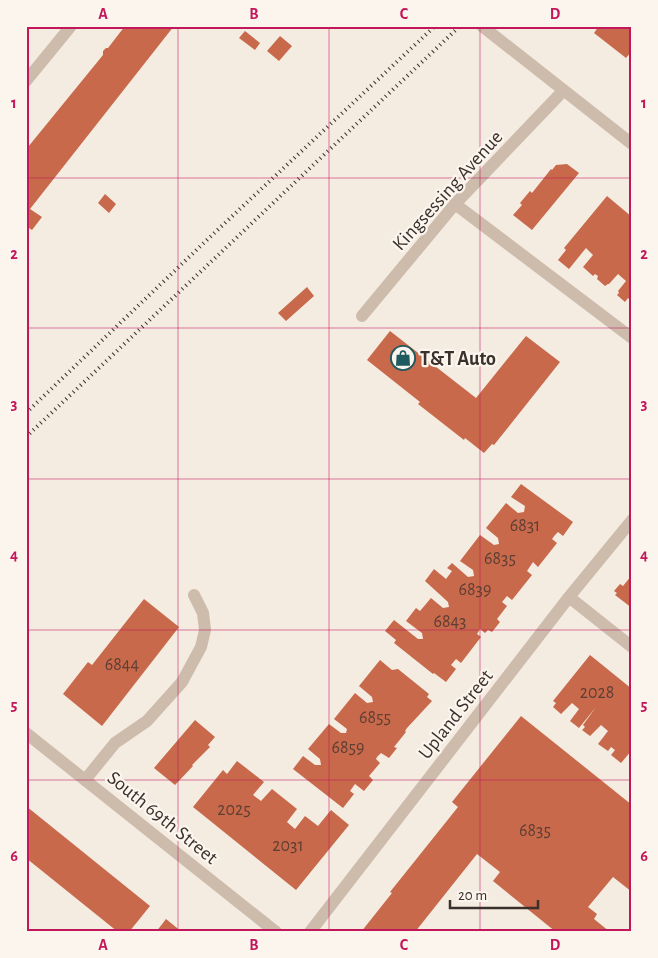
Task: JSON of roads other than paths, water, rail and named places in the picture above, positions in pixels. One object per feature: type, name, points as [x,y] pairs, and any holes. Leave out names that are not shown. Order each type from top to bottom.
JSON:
[{"type":"street","points":[[26,81],[71,26]]},
{"type":"street","points":[[482,26],[632,144]]},
{"type":"street","name":"Kingsessing Avenue","points":[[362,316],[455,204],[563,91]]},
{"type":"street","points":[[455,204],[632,338]]},
{"type":"street","name":"Upland Street","points":[[310,932],[569,597],[632,520]]},
{"type":"street","points":[[85,780],[114,742],[147,721],[182,682],[201,647],[205,630],[203,613],[194,595]]},
{"type":"street","points":[[569,597],[632,647]]},
{"type":"street","name":"South 69th Street","points":[[26,732],[276,932]]},
{"type":"railway","points":[[26,413],[435,26]]},
{"type":"railway","points":[[26,437],[460,26]]},
{"type":"place","name":"T&T Auto","points":[[403,358]]}]
